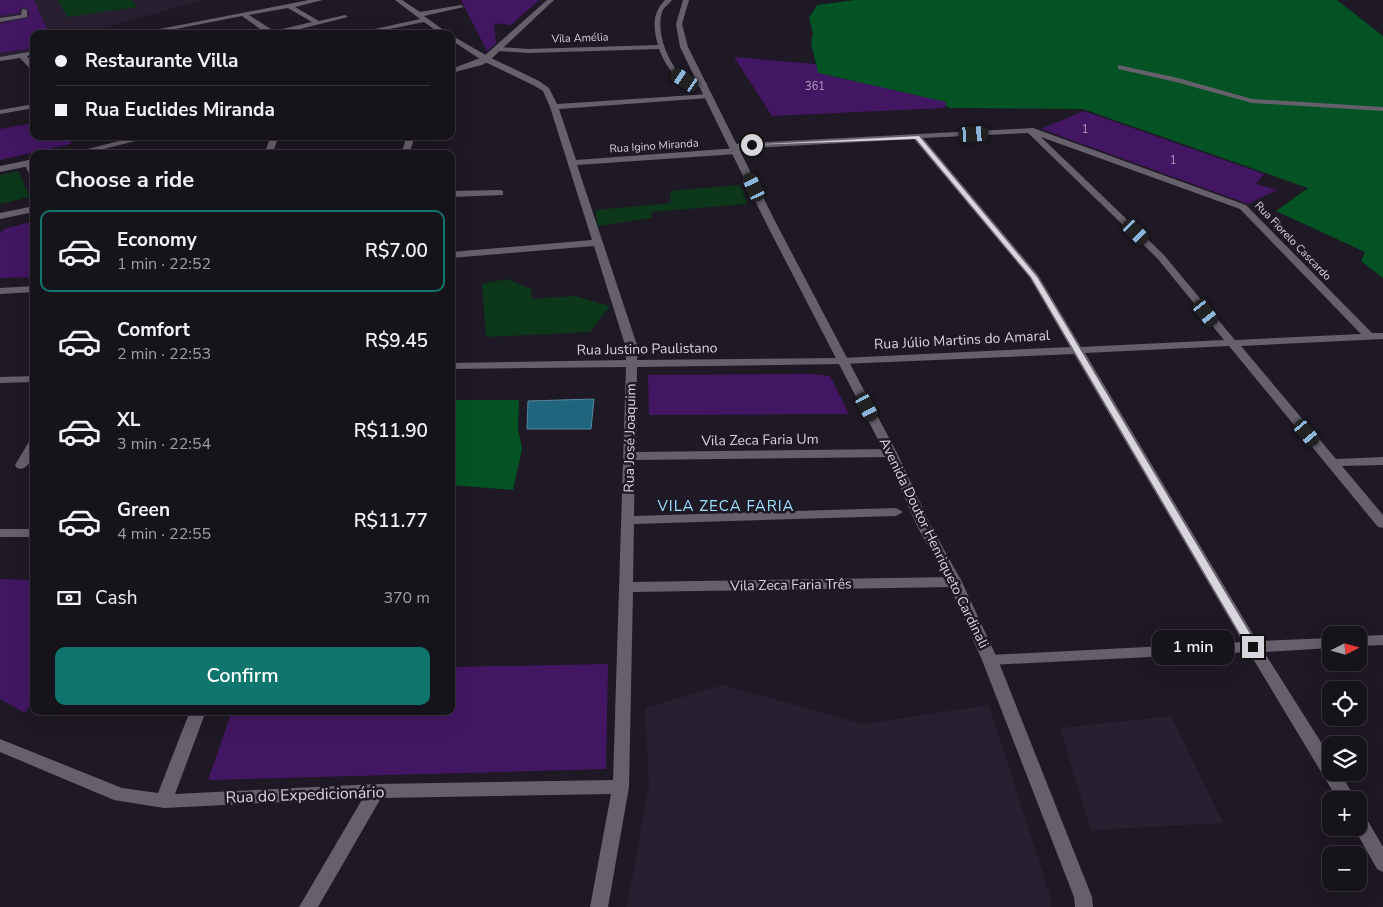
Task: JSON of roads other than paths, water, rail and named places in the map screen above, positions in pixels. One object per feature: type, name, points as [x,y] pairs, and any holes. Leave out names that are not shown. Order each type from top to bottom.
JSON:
[{"type":"street","points":[[158,30],[320,0]]},
{"type":"street","points":[[398,0],[420,18],[440,30]]},
{"type":"street","points":[[455,69],[479,63],[486,59],[551,0]]},
{"type":"street","points":[[668,0],[659,10],[657,22],[662,48],[676,73],[685,80],[704,86]]},
{"type":"street","name":"Avenida Doutor Henriqueto Cardinali","points":[[686,0],[679,13],[677,30],[770,223],[892,453],[925,528],[955,582],[990,660],[1083,897],[1084,907]]},
{"type":"street","points":[[288,6],[318,23]]},
{"type":"street","points":[[371,30],[461,7]]},
{"type":"street","points":[[0,20],[25,16],[24,10]]},
{"type":"street","points":[[243,14],[267,30]]},
{"type":"street","points":[[285,30],[345,17]]},
{"type":"street","name":"Rua José Joaquim","points":[[455,40],[486,59],[536,83],[546,90],[554,107],[573,163],[596,243],[632,348],[621,787],[599,907]]},
{"type":"street","name":"Vila Amélia","points":[[499,49],[528,51],[662,48]]},
{"type":"street","points":[[0,60],[30,54]]},
{"type":"street","points":[[22,55],[30,66]]},
{"type":"street","points":[[1121,67],[1178,80],[1252,101],[1383,109]]},
{"type":"street","points":[[554,107],[709,96]]},
{"type":"street","points":[[0,112],[30,107]]},
{"type":"street","points":[[1030,130],[1160,256],[1383,524]]},
{"type":"street","name":"Rua Igino Miranda","points":[[573,163],[735,148],[1030,130]]},
{"type":"street","name":"Rua Fiorelo Cascardo","points":[[1030,130],[1243,208],[1368,336]]},
{"type":"street","points":[[917,137],[1034,277],[1253,647],[1322,758]]},
{"type":"street","points":[[90,150],[133,140]]},
{"type":"street","points":[[1051,152],[1072,144]]},
{"type":"street","points":[[0,169],[30,163]]},
{"type":"street","points":[[455,194],[500,193]]},
{"type":"street","points":[[0,216],[30,211]]},
{"type":"street","points":[[455,255],[596,243]]},
{"type":"street","points":[[0,291],[30,289]]},
{"type":"street","name":"Rua Júlio Martins do Amaral","points":[[842,361],[1383,336]]},
{"type":"street","name":"Rua Justino Paulistano","points":[[455,366],[842,361]]},
{"type":"street","points":[[0,380],[30,379]]},
{"type":"street","points":[[21,465],[30,450]]},
{"type":"street","name":"Vila Zeca Faria Um","points":[[628,456],[892,453]]},
{"type":"street","points":[[1333,464],[1383,461]]},
{"type":"street","points":[[629,520],[896,512]]},
{"type":"street","points":[[0,533],[30,534]]},
{"type":"street","name":"Vila Zeca Faria Três","points":[[627,587],[955,582]]},
{"type":"street","points":[[1368,641],[1383,640]]},
{"type":"street","points":[[990,660],[1322,643]]},
{"type":"street","points":[[164,801],[196,715]]},
{"type":"street","name":"Rua do Expedicionário","points":[[0,745],[120,795],[164,801],[376,791],[621,787]]},
{"type":"street","points":[[308,907],[376,791]]},
{"type":"street","points":[[1367,835],[1383,864]]},
{"type":"water","points":[[594,399],[591,429],[527,429],[528,401]]},
{"type":"district","name":"VILA ZECA FARIA","points":[[726,506]]}]
